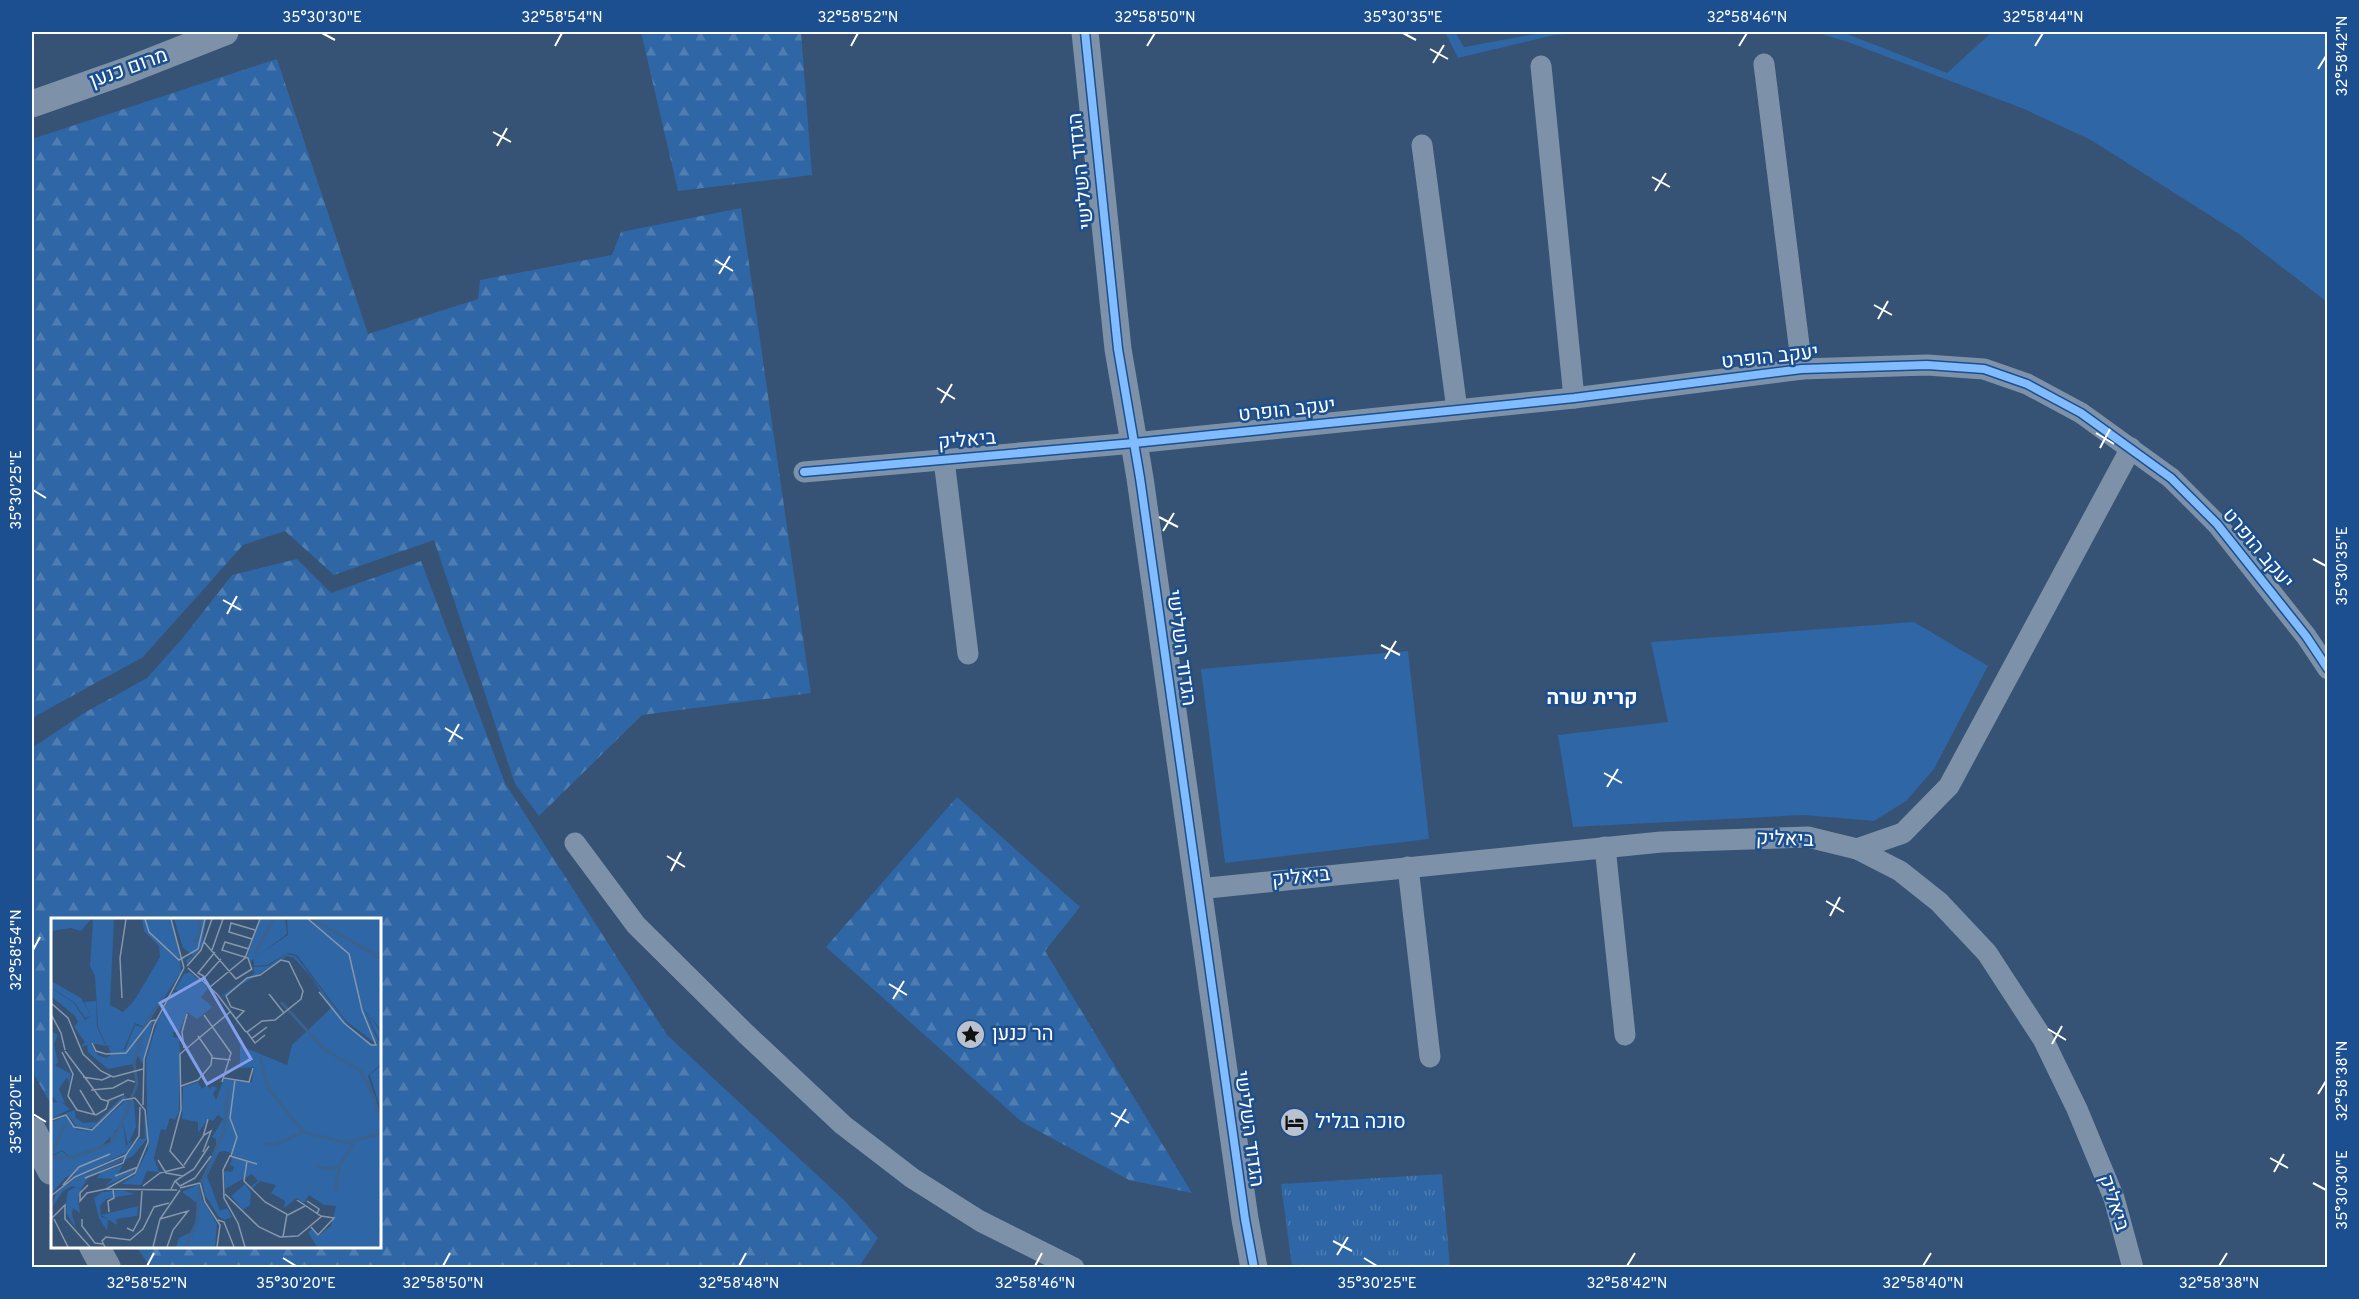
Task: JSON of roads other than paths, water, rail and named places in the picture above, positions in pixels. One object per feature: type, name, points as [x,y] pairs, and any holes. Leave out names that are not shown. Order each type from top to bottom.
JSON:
[{"type":"main road","points":[[32,1132],[51,1168]]},
{"type":"main road","points":[[95,1248],[106,1268]]},
{"type":"street","name":"מרום כנען","points":[[32,104],[126,71],[225,32]]},
{"type":"street","name":"הגדוד השלישי","points":[[1085,32],[1119,349],[1254,1268]]},
{"type":"street","points":[[1764,64],[1802,369]]},
{"type":"street","points":[[1541,66],[1574,398]]},
{"type":"street","points":[[1422,145],[1457,410]]},
{"type":"street","name":"יעקב הופרט","points":[[1134,443],[1574,398],[1802,369],[1927,365],[1984,369],[2027,384],[2081,413],[2171,478],[2217,524],[2306,636],[2328,669]]},
{"type":"street","name":"ביאליק","points":[[804,472],[1134,443]]},
{"type":"street","points":[[1857,849],[1903,832],[1949,786],[2131,448]]},
{"type":"street","points":[[944,460],[968,654]]},
{"type":"street","name":"ביאליק","points":[[1198,889],[1661,842],[1808,837],[1857,849],[1899,871],[1939,902],[1987,953],[2043,1039],[2077,1109],[2114,1198],[2133,1268]]},
{"type":"street","points":[[575,843],[636,925],[746,1034],[843,1125],[912,1178],[980,1221],[1074,1268]]},
{"type":"street","points":[[1605,847],[1624,1035]]},
{"type":"street","points":[[1408,867],[1430,1057]]},
{"type":"place","name":"הר כנען","points":[[971,1035]]},
{"type":"place","name":"סוכה בגליל","points":[[1294,1123]]},
{"type":"district","name":"קרית שרה","points":[[1592,698]]}]
